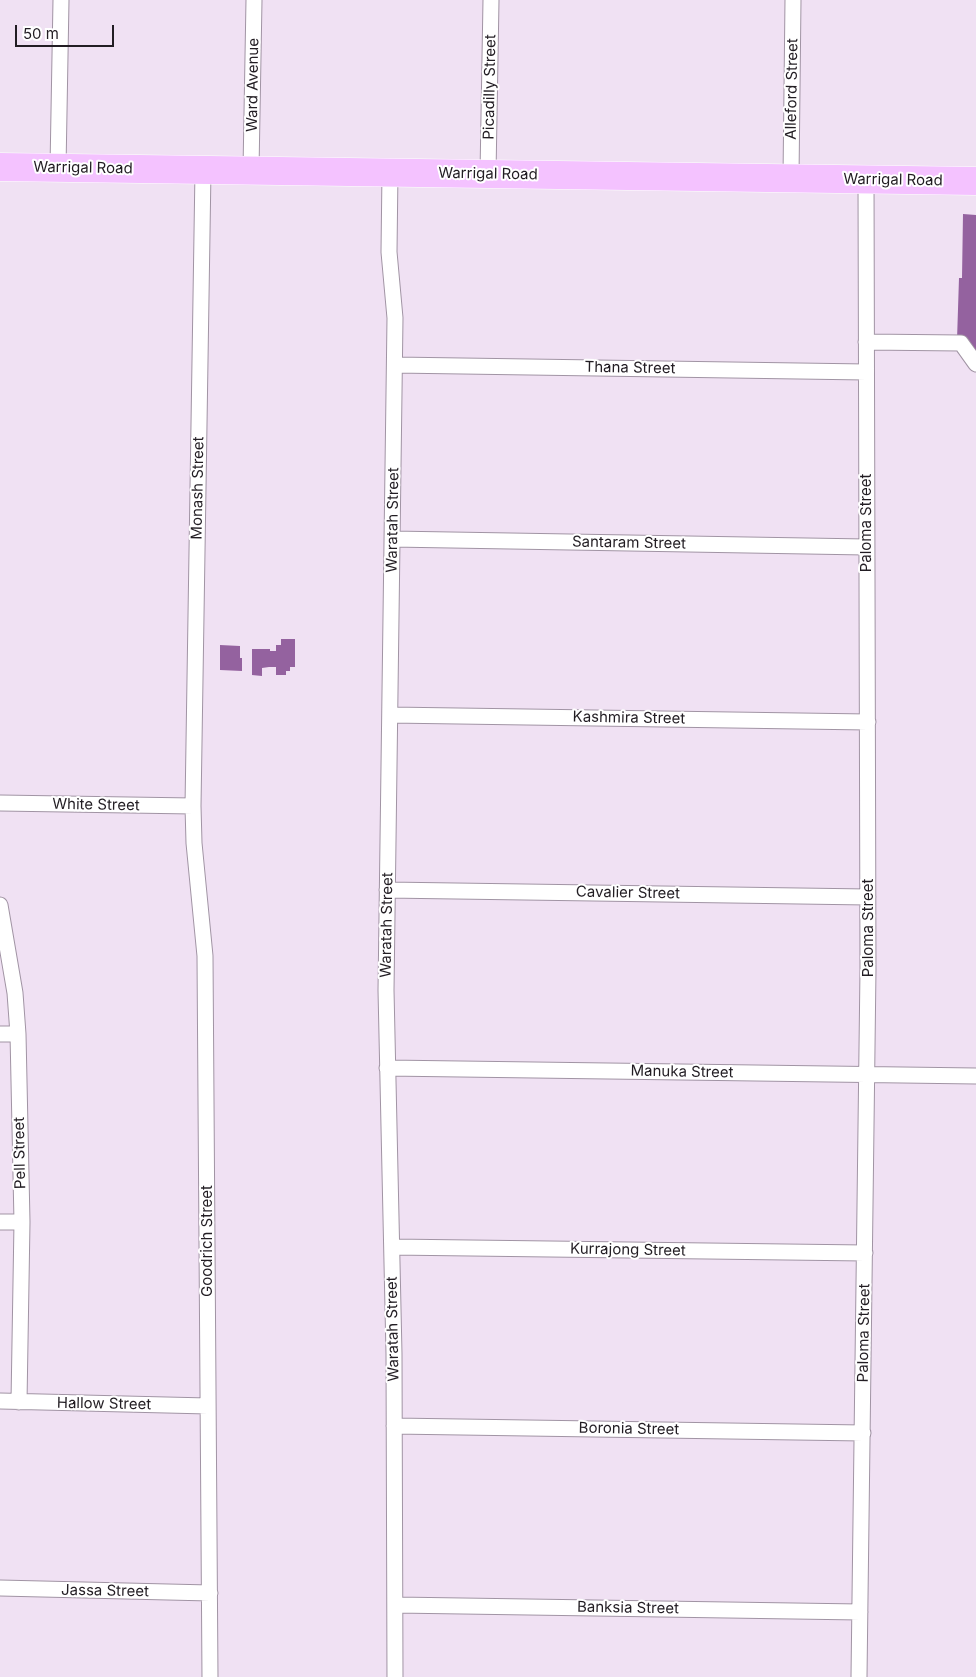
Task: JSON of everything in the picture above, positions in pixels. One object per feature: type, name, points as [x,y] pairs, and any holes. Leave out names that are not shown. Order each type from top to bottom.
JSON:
[{"type":"highway","name":"Warrigal Road","points":[[0,167],[976,181]]},
{"type":"street","points":[[58,168],[61,0]]},
{"type":"street","name":"Ward Avenue","points":[[251,170],[254,0]]},
{"type":"street","name":"Picadilly Street","points":[[488,174],[491,0]]},
{"type":"street","name":"Alleford Street","points":[[791,178],[793,0]]},
{"type":"street","name":"Monash Street","points":[[192,806],[203,170]]},
{"type":"street","name":"Waratah Street","points":[[390,172],[389,252],[395,318],[386,990],[392,1246],[396,1677]]},
{"type":"street","name":"Paloma Street","points":[[859,1677],[868,897],[866,179]]},
{"type":"street","points":[[866,342],[961,343],[976,364]]},
{"type":"street","name":"Thana Street","points":[[394,365],[866,372]]},
{"type":"street","name":"Santaram Street","points":[[392,539],[866,547]]},
{"type":"street","name":"Kashmira Street","points":[[390,715],[868,722]]},
{"type":"street","name":"White Street","points":[[0,803],[192,806]]},
{"type":"street","name":"Goodrich Street","points":[[192,806],[205,956],[210,1677]]},
{"type":"street","name":"Cavalier Street","points":[[387,890],[868,897]]},
{"type":"street","name":"Pell Street","points":[[0,905],[16,993],[18,1034],[22,1222],[19,1402]]},
{"type":"street","points":[[0,1034],[18,1034]]},
{"type":"street","name":"Manuka Street","points":[[388,1068],[976,1076]]},
{"type":"street","points":[[0,1222],[22,1222]]},
{"type":"street","name":"Kurrajong Street","points":[[392,1246],[865,1253]]},
{"type":"street","name":"Hallow Street","points":[[0,1401],[208,1406]]},
{"type":"street","name":"Boronia Street","points":[[394,1426],[863,1433]]},
{"type":"street","name":"Jassa Street","points":[[0,1588],[210,1593]]},
{"type":"street","name":"Banksia Street","points":[[396,1605],[860,1612]]},
{"type":"building","points":[[963,214],[976,215],[976,351],[957,340],[959,278],[962,278]]},
{"type":"building","points":[[281,639],[295,639],[295,667],[290,667],[290,671],[286,671],[286,675],[276,675],[276,667],[269,667],[262,668],[262,676],[252,675],[252,649],[276,651],[276,645],[281,645]]},
{"type":"building","points":[[220,645],[240,646],[242,671],[220,670]]}]
